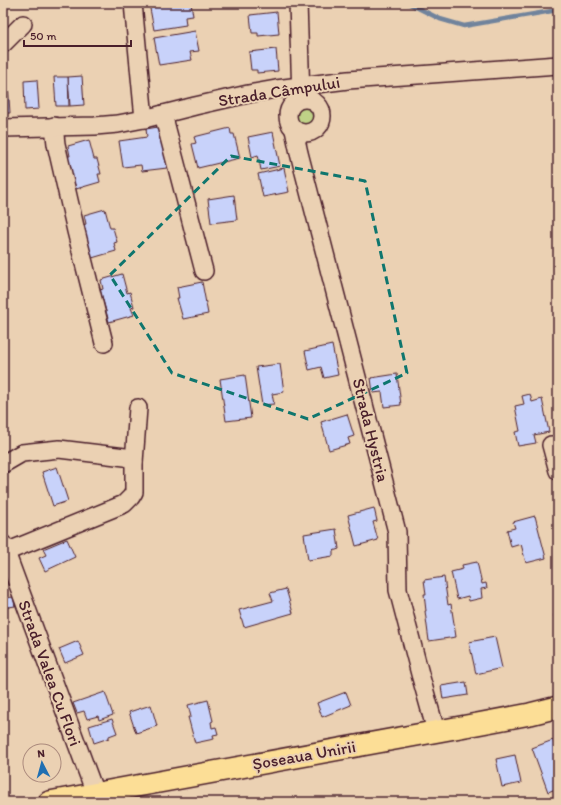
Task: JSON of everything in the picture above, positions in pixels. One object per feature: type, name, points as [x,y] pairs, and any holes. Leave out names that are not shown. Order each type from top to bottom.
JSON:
[{"type":"main road","name":"Șoseaua Unirii","points":[[49,802],[106,795],[530,714],[558,707]]},
{"type":"street","points":[[133,3],[144,119]]},
{"type":"street","points":[[298,3],[301,93],[289,109],[288,120],[290,126],[294,130],[305,134],[316,130],[320,126],[322,114],[321,109],[317,104],[307,99],[301,93]]},
{"type":"street","points":[[3,44],[23,24]]},
{"type":"street","name":"Strada Câmpului","points":[[3,128],[110,125],[144,119],[248,94],[276,89],[301,93],[348,80],[558,65]]},
{"type":"street","points":[[163,114],[204,271]]},
{"type":"street","points":[[54,126],[56,144],[76,231],[104,343]]},
{"type":"street","name":"Strada Hystria","points":[[294,130],[397,532],[398,590],[436,731]]},
{"type":"street","name":"Strada Valea Cu Flori","points":[[106,795],[4,548],[124,504],[131,498],[134,492],[134,462],[138,408]]},
{"type":"street","points":[[551,445],[558,471]]},
{"type":"street","points":[[3,464],[22,453],[58,449],[125,457],[134,462]]},
{"type":"highlighted area","points":[[231,156],[365,181],[407,373],[308,419],[172,373],[110,275]]},
{"type":"green space","points":[[305,107],[311,110],[314,116],[311,122],[305,125],[299,122],[296,116],[299,110]]},
{"type":"building","points":[[149,3],[191,3],[193,16],[185,17],[186,25],[154,30]]},
{"type":"building","points":[[277,12],[279,34],[258,36],[258,33],[252,33],[250,15]]},
{"type":"building","points":[[195,31],[199,51],[190,52],[192,60],[159,65],[154,38]]},
{"type":"building","points":[[276,49],[278,71],[257,73],[257,70],[251,70],[249,52]]},
{"type":"building","points":[[82,76],[84,105],[70,106],[68,77]]},
{"type":"building","points":[[54,77],[68,77],[69,106],[56,106]]},
{"type":"building","points":[[37,80],[39,109],[25,110],[24,81]]},
{"type":"building","points":[[3,84],[8,84],[10,113],[3,113]]},
{"type":"building","points":[[158,127],[159,135],[163,134],[167,168],[142,171],[141,165],[123,167],[119,141],[147,137],[146,129]]},
{"type":"building","points":[[230,128],[231,134],[234,134],[240,158],[198,168],[192,144],[196,143],[194,137]]},
{"type":"building","points":[[273,132],[280,166],[261,170],[258,155],[252,157],[248,137]]},
{"type":"building","points":[[89,140],[94,159],[97,159],[101,174],[98,174],[100,182],[76,189],[67,156],[70,156],[68,146]]},
{"type":"building","points":[[284,168],[289,192],[263,197],[258,174]]},
{"type":"building","points":[[234,195],[237,220],[211,223],[208,199]]},
{"type":"building","points":[[105,209],[110,228],[113,228],[117,242],[114,243],[116,251],[92,258],[83,225],[86,224],[84,215]]},
{"type":"building","points":[[122,274],[127,293],[130,292],[134,307],[131,308],[134,315],[109,322],[100,290],[103,289],[101,280]]},
{"type":"building","points":[[202,282],[208,314],[183,319],[177,298],[179,298],[177,287]]},
{"type":"building","points":[[332,345],[338,375],[324,378],[321,367],[309,370],[305,351]]},
{"type":"building","points":[[280,364],[284,392],[272,394],[274,404],[262,405],[256,367]]},
{"type":"building","points":[[397,374],[401,405],[384,407],[382,392],[373,393],[371,378]]},
{"type":"building","points":[[245,375],[251,418],[226,421],[220,379]]},
{"type":"building","points":[[530,394],[532,402],[542,399],[549,432],[534,435],[536,443],[518,446],[515,432],[520,431],[515,406],[524,404],[522,396]]},
{"type":"building","points":[[347,414],[354,436],[348,438],[350,444],[329,450],[321,422]]},
{"type":"building","points":[[57,467],[68,501],[53,506],[42,472]]},
{"type":"building","points":[[374,508],[377,521],[373,522],[378,540],[356,546],[348,515]]},
{"type":"building","points":[[535,516],[546,558],[526,563],[521,544],[511,547],[507,530],[515,528],[513,522]]},
{"type":"building","points":[[336,529],[339,549],[333,551],[333,556],[308,560],[304,534]]},
{"type":"building","points":[[67,539],[75,557],[45,571],[39,558],[46,555],[43,549]]},
{"type":"building","points":[[477,562],[482,584],[486,583],[487,588],[481,589],[482,598],[469,601],[468,596],[457,599],[451,572],[463,569],[462,565]]},
{"type":"building","points":[[444,577],[448,605],[451,604],[456,637],[429,641],[425,611],[424,594],[426,594],[424,580]]},
{"type":"building","points":[[3,588],[5,598],[13,597],[15,606],[3,608]]},
{"type":"building","points":[[286,589],[293,613],[244,627],[239,610],[273,601],[270,593]]},
{"type":"building","points":[[558,614],[558,633],[554,615]]},
{"type":"building","points":[[495,637],[502,668],[476,674],[469,642]]},
{"type":"building","points":[[78,641],[84,655],[65,663],[59,649]]},
{"type":"building","points":[[466,682],[468,695],[443,699],[441,686]]},
{"type":"building","points":[[105,692],[113,715],[99,720],[98,716],[87,719],[84,711],[77,713],[73,703]]},
{"type":"building","points":[[346,692],[351,705],[322,717],[317,703]]},
{"type":"building","points":[[208,700],[213,721],[211,722],[212,728],[216,727],[218,734],[213,735],[214,739],[195,743],[188,717],[191,717],[188,705]]},
{"type":"building","points":[[151,705],[157,726],[136,733],[129,712]]},
{"type":"building","points":[[112,719],[117,733],[109,736],[109,738],[94,743],[89,726]]},
{"type":"building","points":[[553,740],[558,754],[558,788],[548,792],[532,748]]},
{"type":"building","points":[[515,755],[521,783],[502,787],[496,759]]},
{"type":"waterway","points":[[408,3],[440,19],[464,26],[558,10]]}]
